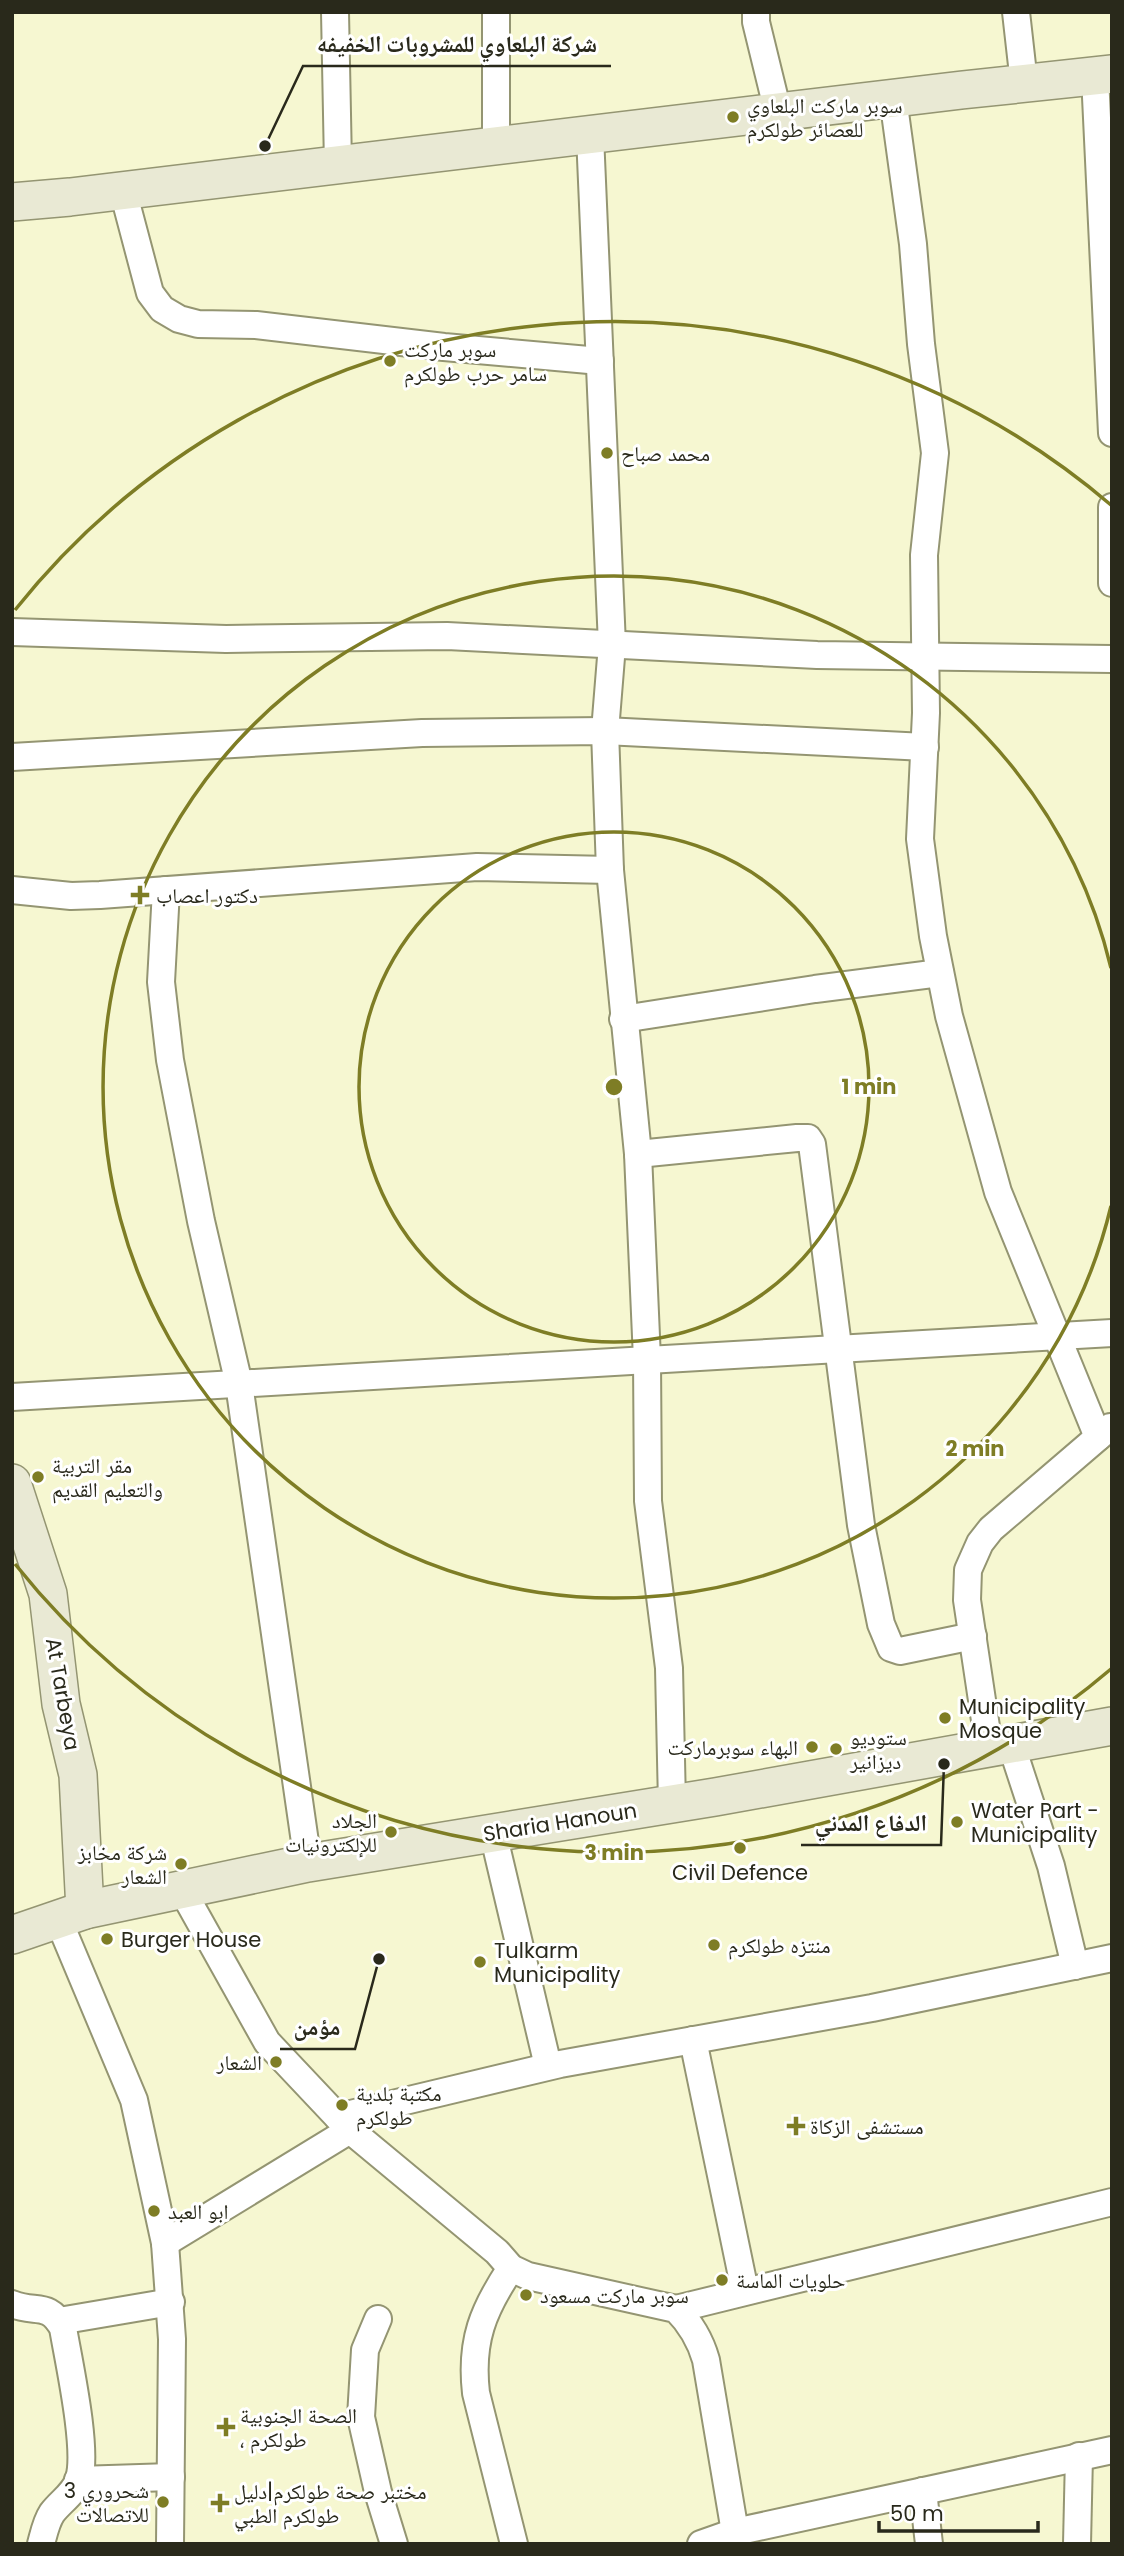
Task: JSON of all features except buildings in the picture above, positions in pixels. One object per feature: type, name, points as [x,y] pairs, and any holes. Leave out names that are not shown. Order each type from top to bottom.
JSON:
[{"type":"street","points":[[335,12],[338,165]]},
{"type":"street","points":[[496,12],[496,146]]},
{"type":"street","points":[[756,12],[756,22],[778,112]]},
{"type":"street","points":[[1016,12],[1024,83]]},
{"type":"street","points":[[12,202],[1104,75],[1112,433]]},
{"type":"street","points":[[894,98],[913,244],[921,344],[935,453],[924,555],[925,747],[920,839],[940,973],[948,1016],[998,1192],[1057,1337],[1105,1431],[991,1529],[973,1556],[967,1584],[972,1636],[1000,1746],[1051,1866],[1075,1966]]},
{"type":"street","points":[[590,135],[612,645],[606,732],[610,870],[623,1019],[639,1154],[647,1359],[648,1501],[669,1668],[672,1804]]},
{"type":"street","points":[[123,191],[150,293],[162,309],[179,319],[198,324],[256,326],[600,362]]},
{"type":"street","points":[[1112,507],[1112,583]]},
{"type":"street","points":[[12,632],[226,639],[447,636],[817,655],[1112,659]]},
{"type":"street","points":[[12,757],[422,733],[606,732],[925,747]]},
{"type":"street","points":[[12,890],[71,896],[477,867],[610,870]]},
{"type":"street","points":[[166,890],[161,982],[170,1060],[201,1222],[239,1384],[308,1863]]},
{"type":"street","points":[[623,1019],[815,989],[940,973]]},
{"type":"street","points":[[639,1154],[808,1138],[812,1144],[861,1525],[881,1625],[891,1648],[907,1651],[972,1636]]},
{"type":"street","points":[[12,1397],[1112,1333]]},
{"type":"street","name":"At Tarbeya","points":[[12,1483],[48,1594],[61,1704],[78,1775],[72,1915]]},
{"type":"street","name":"Sharia Hanoun","points":[[12,1935],[72,1915],[308,1863],[672,1804],[1112,1726]]},
{"type":"street","points":[[493,1833],[548,2066]]},
{"type":"street","points":[[182,1890],[267,2042],[344,2124],[497,2252],[511,2268],[528,2276],[676,2309],[1112,2202]]},
{"type":"street","points":[[72,1915],[134,2100],[165,2243],[171,2302],[170,2544]]},
{"type":"street","points":[[165,2243],[344,2124],[548,2066],[872,2008],[1112,1958]]},
{"type":"street","points":[[693,2040],[745,2291]]},
{"type":"street","points":[[511,2268],[483,2316],[474,2354],[474,2373],[476,2393],[514,2544]]},
{"type":"street","points":[[59,2321],[171,2302]]},
{"type":"street","points":[[12,2304],[46,2309],[59,2321],[63,2329],[79,2428],[78,2480],[72,2492],[51,2515],[41,2544]]},
{"type":"street","points":[[676,2309],[688,2321],[703,2348],[736,2538]]},
{"type":"street","points":[[378,2319],[365,2350],[361,2417],[378,2492],[394,2544]]},
{"type":"street","points":[[701,2544],[736,2538],[923,2491],[1112,2450]]},
{"type":"street","points":[[1077,2544],[1079,2456]]},
{"type":"street","points":[[78,2480],[171,2477]]},
{"type":"street","points":[[923,2491],[929,2544]]},
{"type":"place","name":"سوبر ماركت البلعاوي للعصائر طولكرم","points":[[733,117]]},
{"type":"place","name":"شركة البلعاوي للمشروبات الخفيفه","points":[[265,146]]},
{"type":"place","name":"سوبر ماركت سامر حرب طولكرم","points":[[390,361]]},
{"type":"place","name":"محمد صباح","points":[[607,453]]},
{"type":"place","name":"دكتور اعصاب","points":[[140,895]]},
{"type":"place","name":"مقر التربية والتعليم القديم","points":[[38,1477]]},
{"type":"place","name":"Municipality Mosque","points":[[945,1718]]},
{"type":"place","name":"البهاء سوبرماركت","points":[[812,1747]]},
{"type":"place","name":"ستوديو ديزانير","points":[[836,1749]]},
{"type":"place","name":"الدفاع المدني","points":[[944,1764]]},
{"type":"place","name":"Water Part - Municipality","points":[[957,1822]]},
{"type":"place","name":"الجلاد للإلكترونيات","points":[[391,1832]]},
{"type":"place","name":"Civil Defence","points":[[740,1848]]},
{"type":"place","name":"شركة مخابز الشعار","points":[[181,1864]]},
{"type":"place","name":"Burger House","points":[[107,1939]]},
{"type":"place","name":"منتزه طولكرم","points":[[714,1945]]},
{"type":"place","name":"مؤمن","points":[[379,1959]]},
{"type":"place","name":"Tulkarm Municipality","points":[[480,1962]]},
{"type":"place","name":"الشعار","points":[[276,2062]]},
{"type":"place","name":"مكتبة بلدية طولكرم","points":[[342,2105]]},
{"type":"place","name":"مستشفى الزكاة","points":[[796,2126]]},
{"type":"place","name":"ابو العبد","points":[[154,2211]]},
{"type":"place","name":"حلويات الماسة","points":[[722,2280]]},
{"type":"place","name":"سوبر ماركت مسعود","points":[[526,2295]]},
{"type":"place","name":"الصحة الجنوبية ، طولكرم","points":[[226,2427]]},
{"type":"place","name":"شحروري 3 للاتصالات","points":[[163,2502]]},
{"type":"place","name":"مختبر صحة طولكرم|دليل طولكرم الطبي","points":[[220,2503]]}]
